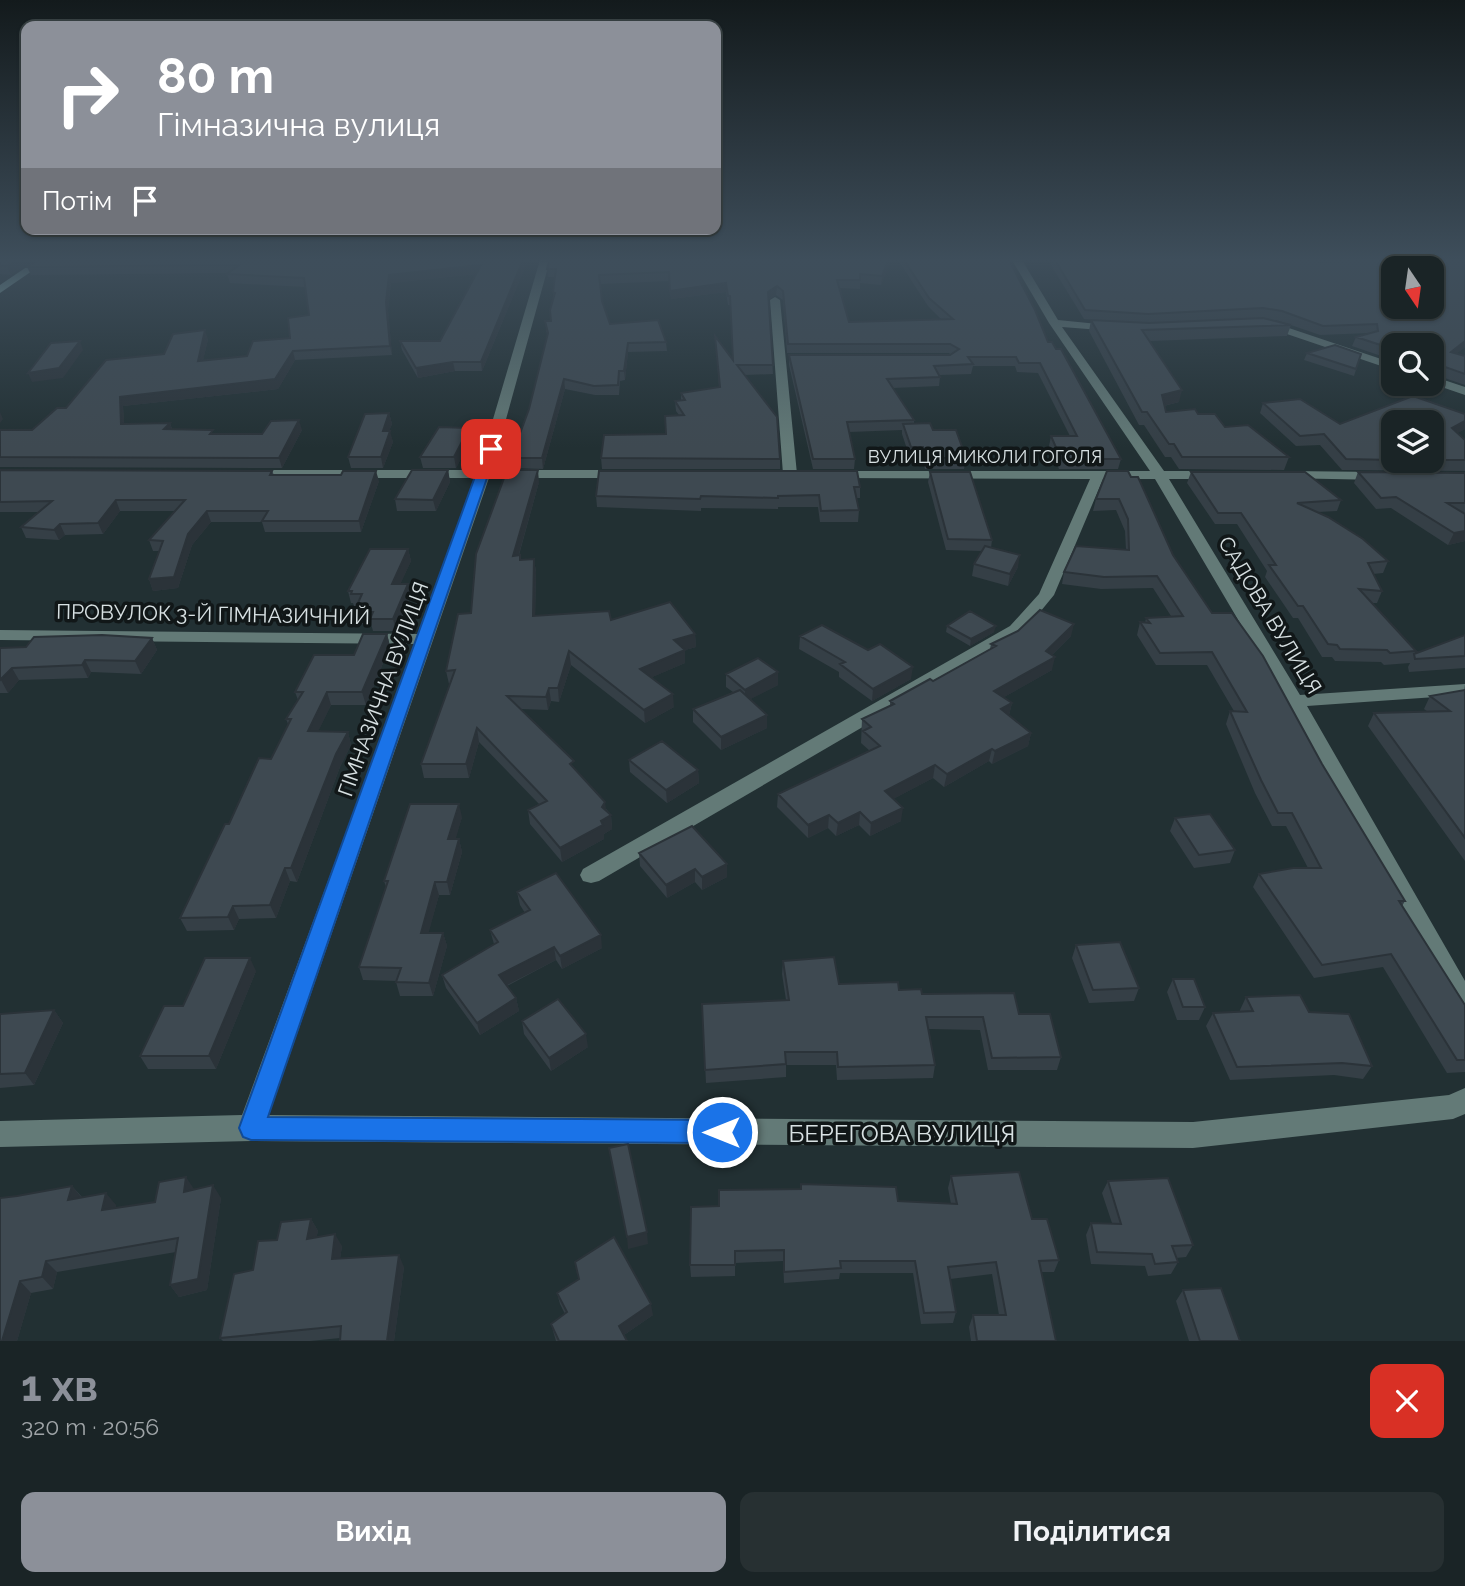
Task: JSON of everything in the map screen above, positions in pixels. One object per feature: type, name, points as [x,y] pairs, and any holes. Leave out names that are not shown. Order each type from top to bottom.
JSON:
[{"type":"street","name":"ГІМНАЗИЧНА ВУЛИЦЯ","points":[[251,1128],[484,474],[527,323]]},
{"type":"street","name":"ВУЛИЦЯ МИКОЛИ ГОГОЛЯ","points":[[779,323],[786,359],[797,474],[1229,475]]},
{"type":"street","points":[[1054,323],[1120,329]]},
{"type":"street","name":"САДОВА ВУЛИЦЯ","points":[[1054,323],[1160,474],[1295,701],[1465,1003]]},
{"type":"street","points":[[1258,323],[1274,325],[1381,364]]},
{"type":"street","points":[[1444,384],[1465,391]]},
{"type":"street","points":[[235,474],[637,474]]},
{"type":"street","points":[[591,875],[1016,630],[1046,595],[1098,475]]},
{"type":"street","points":[[1270,475],[1396,476]]},
{"type":"street","name":"ПРОВУЛОК 3-Й ГІМНАЗИЧНИЙ","points":[[0,635],[425,639]]},
{"type":"street","points":[[1295,701],[1464,689]]},
{"type":"street","name":"БЕРЕГОВА ВУЛИЦЯ","points":[[0,1134],[251,1128],[1193,1135],[1453,1107],[1465,1100]]},
{"type":"building","points":[[288,323],[388,323],[390,346],[293,351],[275,379],[120,397],[121,424],[170,423],[164,429],[213,430],[210,434],[262,434],[271,421],[299,420],[279,458],[0,457],[0,430],[32,430],[57,408],[66,408],[106,360],[164,354],[173,334],[205,330],[198,361],[247,356],[253,341],[290,338]]},
{"type":"building","points":[[450,323],[497,323],[481,362],[453,362],[416,368],[400,341],[440,341]]},
{"type":"building","points":[[545,323],[659,323],[666,342],[628,343],[624,371],[619,371],[618,385],[594,386],[564,379],[542,458],[511,458],[529,409],[548,333]]},
{"type":"building","points":[[731,323],[770,323],[773,365],[737,365],[777,417],[780,459],[601,458],[604,435],[666,434],[665,416],[684,415],[675,401],[685,400],[681,393],[720,387],[715,336],[733,360]]},
{"type":"building","points":[[786,323],[1040,323],[1048,342],[1052,342],[1056,349],[1061,349],[1121,459],[1061,459],[1051,436],[1077,436],[1040,363],[1019,363],[1016,357],[968,357],[973,364],[934,366],[940,377],[887,379],[914,420],[847,422],[855,459],[813,459],[789,355],[950,355],[959,349],[950,344],[788,344]]},
{"type":"building","points":[[1092,323],[1281,323],[1291,325],[1142,330],[1182,390],[1162,395],[1166,412],[1195,409],[1198,414],[1215,414],[1225,427],[1248,425],[1289,457],[1182,457],[1174,444],[1169,444],[1147,412],[1142,412]]},
{"type":"building","points":[[1314,323],[1465,323],[1465,341],[1451,352],[1465,356],[1465,374],[1444,366],[1444,333],[1381,333],[1381,345],[1356,337],[1378,331],[1377,324],[1323,326]]},
{"type":"building","points":[[80,341],[59,368],[28,373],[51,343]]},
{"type":"building","points":[[1335,345],[1361,354],[1356,369],[1307,353]]},
{"type":"building","points":[[1413,396],[1465,414],[1465,421],[1452,428],[1465,440],[1465,460],[1444,460],[1444,410],[1381,410],[1381,460],[1346,459],[1324,434],[1300,436],[1263,403],[1300,399],[1340,424]]},
{"type":"building","points":[[389,413],[383,431],[390,431],[381,457],[348,457],[365,414]]},
{"type":"building","points":[[930,423],[933,430],[956,430],[966,458],[926,458],[923,447],[911,447],[903,424]]},
{"type":"building","points":[[439,427],[469,428],[454,457],[420,457]]},
{"type":"building","points":[[0,470],[272,471],[270,475],[341,475],[343,471],[376,471],[359,521],[262,521],[268,511],[207,511],[188,534],[174,577],[149,579],[163,541],[149,540],[185,500],[116,500],[98,523],[60,524],[54,530],[21,527],[52,501],[0,502]]},
{"type":"building","points":[[412,470],[448,470],[433,500],[395,499]]},
{"type":"building","points":[[507,470],[538,470],[513,556],[520,555],[520,560],[534,559],[533,616],[609,611],[611,620],[670,602],[695,634],[674,640],[685,650],[640,669],[673,694],[644,710],[569,651],[558,688],[549,688],[546,697],[507,696],[574,761],[570,764],[605,802],[602,807],[611,815],[601,821],[603,825],[560,848],[528,810],[547,801],[477,728],[466,764],[421,764],[455,670],[446,671],[458,614],[471,613],[476,554]]},
{"type":"building","points":[[599,471],[857,471],[860,487],[854,487],[859,510],[821,511],[819,495],[778,498],[701,496],[700,499],[596,496]]},
{"type":"building","points":[[1107,471],[1128,471],[1131,477],[1138,477],[1173,555],[1212,613],[1232,613],[1263,656],[1322,764],[1405,901],[1399,901],[1465,1005],[1465,1060],[1457,1060],[1391,954],[1322,965],[1259,874],[1293,868],[1321,868],[1292,813],[1278,813],[1261,780],[1230,711],[1247,712],[1212,652],[1160,653],[1140,622],[1150,623],[1146,618],[1183,616],[1157,576],[1104,577],[1064,572],[1076,546],[1129,550],[1128,519],[1119,499],[1096,499]]},
{"type":"building","points":[[930,472],[970,472],[992,540],[948,539]]},
{"type":"building","points":[[1191,472],[1305,472],[1341,500],[1297,503],[1328,517],[1363,539],[1388,561],[1368,563],[1382,591],[1359,589],[1416,651],[1390,653],[1387,650],[1340,649],[1337,645],[1328,644],[1303,606],[1298,606],[1269,565],[1276,565],[1241,513],[1218,513]]},
{"type":"building","points":[[1358,472],[1465,473],[1465,503],[1447,503],[1465,514],[1465,531],[1454,533],[1396,497],[1381,498]]},
{"type":"building","points":[[985,546],[1020,555],[1010,574],[974,564]]},
{"type":"building","points":[[370,549],[408,549],[392,584],[408,584],[393,619],[370,619],[373,612],[354,612],[362,594],[351,594],[352,591],[348,591]]},
{"type":"building","points":[[1040,610],[1074,624],[1046,651],[1055,657],[994,691],[1012,703],[1001,709],[1031,733],[995,751],[992,749],[947,774],[935,765],[885,791],[903,808],[871,823],[860,812],[838,823],[829,815],[808,825],[778,794],[880,746],[863,731],[871,727],[862,719],[894,704],[890,701],[930,679],[933,681],[996,646],[991,644],[1018,631]]},
{"type":"building","points":[[970,611],[996,626],[971,639],[947,626]]},
{"type":"building","points":[[822,625],[868,650],[880,644],[913,667],[873,689],[840,664],[845,662],[800,636]]},
{"type":"building","points":[[363,634],[387,634],[362,692],[327,692],[308,731],[348,732],[336,754],[291,868],[285,868],[270,905],[233,906],[228,917],[180,918],[225,824],[229,824],[259,758],[271,759],[291,719],[286,719],[303,692],[295,692],[314,655],[354,655]]},
{"type":"building","points":[[102,635],[152,638],[135,661],[85,660],[82,665],[12,668],[0,680],[0,648],[26,647],[34,637]]},
{"type":"building","points":[[1465,635],[1465,656],[1415,659],[1414,654]]},
{"type":"building","points":[[758,658],[778,672],[745,690],[726,674]]},
{"type":"building","points":[[740,690],[767,715],[721,737],[693,709]]},
{"type":"building","points":[[1465,690],[1465,838],[1374,713],[1450,711],[1430,696]]},
{"type":"building","points":[[662,741],[698,770],[666,790],[629,760]]},
{"type":"building","points":[[410,804],[459,804],[448,839],[459,839],[447,882],[435,882],[421,933],[443,933],[429,983],[396,982],[401,968],[359,967]]},
{"type":"building","points":[[1210,814],[1235,850],[1199,855],[1175,818]]},
{"type":"building","points":[[692,826],[727,864],[702,877],[695,869],[666,885],[639,853]]},
{"type":"building","points":[[556,873],[601,935],[560,956],[554,947],[499,975],[516,998],[477,1023],[442,975],[498,942],[490,930],[530,910],[517,892]]},
{"type":"building","points":[[1120,942],[1139,988],[1093,990],[1076,945]]},
{"type":"building","points":[[834,957],[839,984],[898,982],[899,990],[921,989],[922,994],[1014,993],[1019,1014],[1050,1014],[1061,1057],[992,1058],[983,1017],[926,1017],[935,1065],[838,1067],[837,1052],[785,1052],[786,1064],[705,1070],[702,1004],[789,1000],[783,961]]},
{"type":"building","points":[[205,958],[250,958],[209,1056],[140,1056],[164,1006],[183,1006]]},
{"type":"building","points":[[1173,979],[1194,979],[1205,1007],[1183,1007]]},
{"type":"building","points":[[1300,995],[1309,1012],[1349,1014],[1372,1066],[1342,1063],[1237,1067],[1213,1013],[1253,1011],[1246,997]]},
{"type":"building","points":[[558,999],[586,1034],[549,1058],[522,1021]]},
{"type":"building","points":[[54,1010],[25,1073],[0,1074],[0,1014]]},
{"type":"building","points":[[628,1144],[647,1232],[627,1237],[609,1148]]},
{"type":"building","points":[[1019,1172],[1032,1219],[1047,1219],[1059,1260],[1039,1261],[1056,1341],[977,1341],[973,1315],[1006,1315],[996,1262],[948,1267],[956,1312],[924,1313],[915,1261],[840,1261],[841,1268],[784,1272],[784,1250],[735,1251],[735,1265],[690,1265],[691,1207],[719,1206],[719,1190],[801,1189],[801,1184],[896,1187],[898,1201],[957,1204],[951,1176]]},
{"type":"building","points":[[186,1177],[184,1192],[213,1185],[198,1279],[170,1285],[178,1238],[46,1261],[42,1277],[20,1281],[0,1341],[0,1198],[72,1186],[68,1200],[106,1193],[102,1210],[155,1202],[159,1182]]},
{"type":"building","points":[[1168,1178],[1193,1245],[1172,1246],[1178,1262],[1155,1264],[1152,1254],[1097,1252],[1091,1223],[1121,1224],[1108,1181]]},
{"type":"building","points":[[311,1219],[307,1239],[335,1234],[332,1259],[399,1255],[387,1341],[340,1341],[341,1326],[220,1338],[234,1274],[253,1270],[258,1241],[277,1240],[281,1222]]},
{"type":"building","points":[[614,1237],[651,1304],[619,1326],[627,1341],[559,1341],[551,1324],[567,1312],[557,1293],[579,1279],[575,1262]]},
{"type":"building","points":[[1221,1288],[1240,1341],[1200,1341],[1183,1290]]},
{"type":"route","points":[[491,449],[251,1128],[722,1132]]}]
